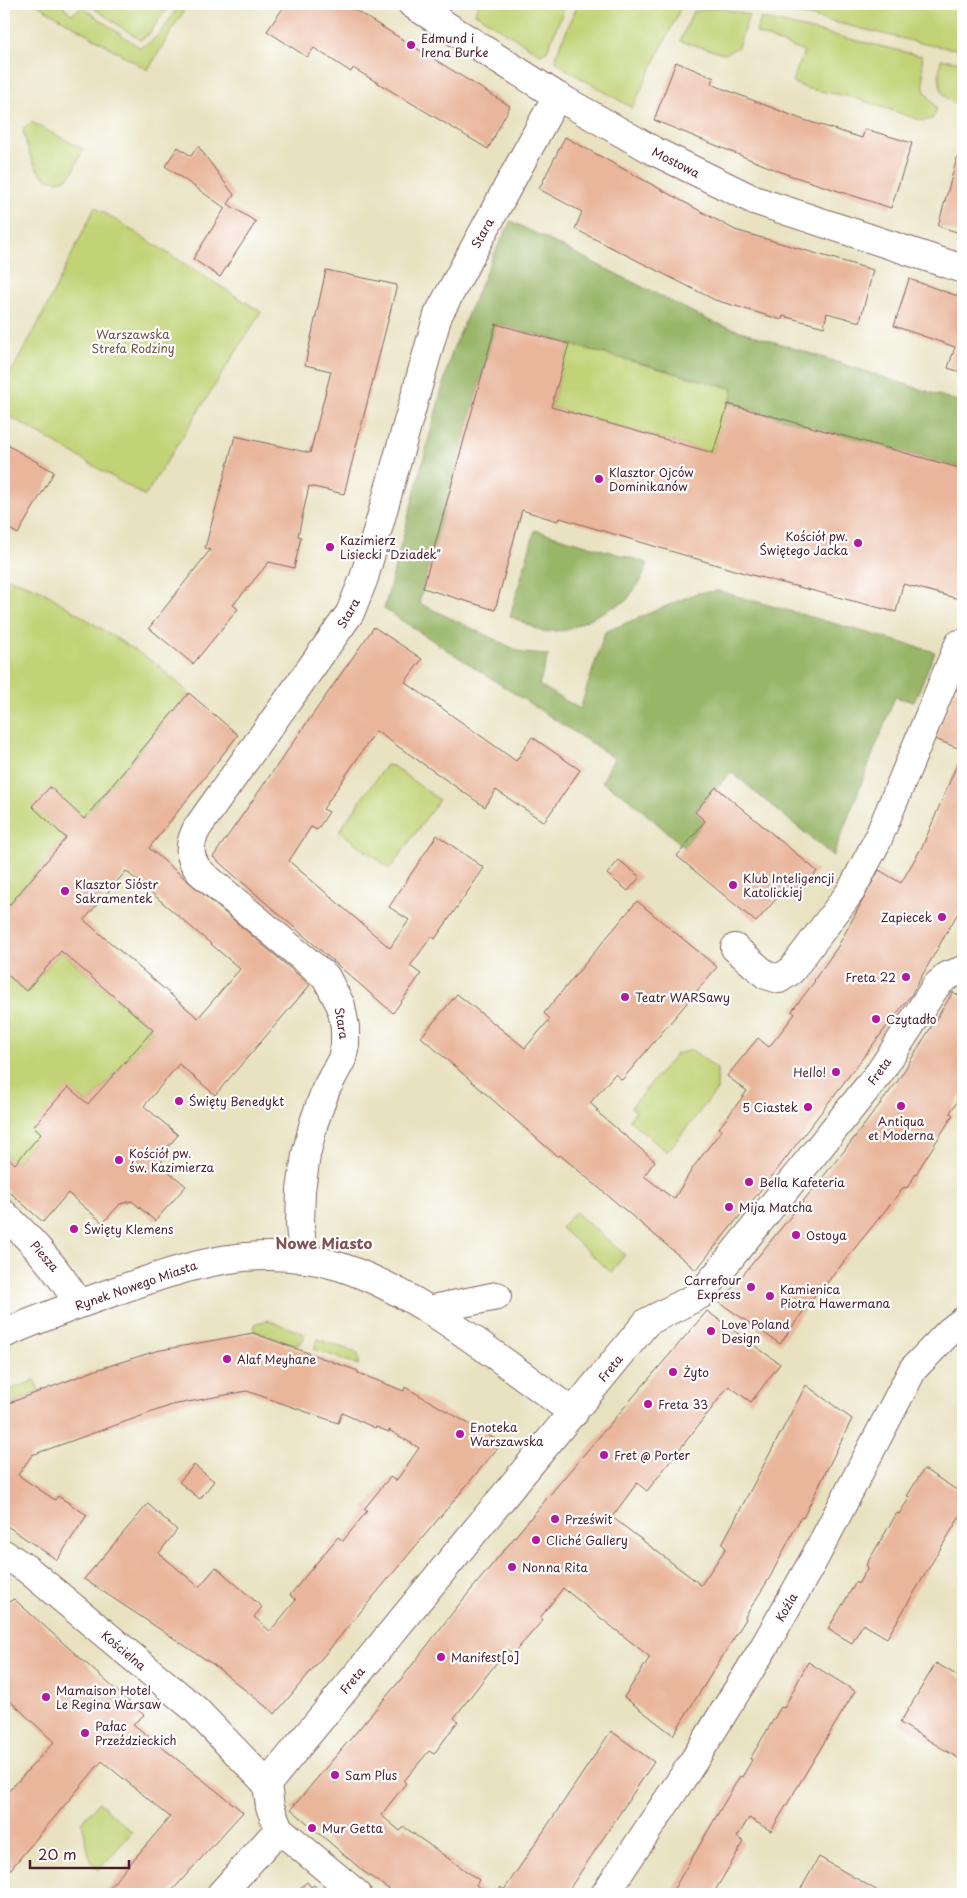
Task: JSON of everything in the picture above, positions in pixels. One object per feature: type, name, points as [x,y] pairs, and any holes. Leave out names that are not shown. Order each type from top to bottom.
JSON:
[{"type":"street","name":"Mostowa","points":[[412,4],[557,96],[654,151],[754,200],[963,269]]},
{"type":"street","name":"Stara","points":[[303,1259],[300,1225],[301,1190],[306,1155],[314,1122],[326,1089],[342,1059],[345,1045],[345,1027],[341,1006],[326,977],[200,872],[192,863],[190,842],[197,828],[350,613],[364,578],[438,315],[557,96]]},
{"type":"street","points":[[735,948],[766,975],[779,979],[791,970],[852,891],[877,841],[959,644],[963,646]]},
{"type":"street","name":"Freta","points":[[267,1784],[647,1322],[700,1295],[880,1072],[936,986],[947,976],[963,970]]},
{"type":"street","name":"Piesza","points":[[4,1214],[31,1240],[62,1276],[80,1304]]},
{"type":"street","name":"Rynek Nowego Miasta","points":[[4,1334],[178,1268],[208,1261],[266,1256],[303,1259],[341,1268],[428,1310],[574,1412]]},
{"type":"street","points":[[428,1310],[497,1296]]},
{"type":"street","name":"Koźla","points":[[605,1894],[693,1762],[764,1647],[814,1559],[913,1369],[950,1331],[963,1321]]},
{"type":"street","name":"Kościelna","points":[[4,1554],[27,1569],[195,1709],[267,1784]]},
{"type":"street","points":[[267,1784],[270,1807],[279,1830],[356,1894]]},
{"type":"street","points":[[221,1894],[279,1830]]},
{"type":"green space","points":[[36,4],[64,4],[64,8],[72,14],[82,7],[139,47],[146,45],[157,36],[180,4],[188,4],[148,70]]},
{"type":"green space","points":[[88,4],[171,4],[148,35],[140,40]]},
{"type":"green space","points":[[478,4],[566,4],[547,51],[540,54],[475,13]]},
{"type":"green space","points":[[578,4],[677,4],[680,6],[678,14],[632,108],[564,68],[556,61],[557,53]]},
{"type":"green space","points":[[759,4],[963,4],[963,50],[929,45]]},
{"type":"green space","points":[[716,7],[749,15],[738,47],[725,54],[680,41],[693,12]]},
{"type":"green space","points":[[761,18],[922,56],[924,90],[937,109],[932,119],[923,121],[855,98],[805,88],[792,82],[804,52],[756,33]]},
{"type":"green space","points":[[941,59],[963,62],[963,106],[948,100],[941,89],[939,75]]},
{"type":"green space","points":[[31,122],[83,149],[71,176],[60,180],[51,180],[43,176],[37,169],[28,149],[23,129]]},
{"type":"green space","name":"Warszawska Strefa Rodziny","points":[[95,207],[261,312],[145,496],[4,413],[4,385],[40,320]]},
{"type":"green space","points":[[511,221],[710,321],[963,403],[963,469],[730,405],[733,389],[496,324],[419,603],[523,653],[548,655],[539,685],[580,709],[605,632],[697,593],[719,591],[935,652],[914,702],[895,697],[833,856],[731,772],[695,812],[705,821],[684,847],[628,798],[602,782],[614,758],[384,609],[452,351],[492,258]]},
{"type":"green space","points":[[569,344],[734,389],[713,453],[551,407]]},
{"type":"green space","points":[[535,530],[648,563],[641,581],[626,601],[567,630],[543,632],[510,616]]},
{"type":"green space","points":[[4,577],[39,589],[158,665],[189,693],[4,911]]},
{"type":"green space","points":[[386,765],[393,766],[439,800],[390,869],[339,831]]},
{"type":"green space","points":[[61,951],[153,1030],[88,1104],[68,1088],[41,1134],[15,1164],[4,1154],[4,972],[26,991]]},
{"type":"green space","points":[[692,1050],[717,1069],[717,1090],[667,1152],[629,1120],[636,1111],[631,1107],[676,1054]]},
{"type":"green space","points":[[575,1212],[625,1255],[611,1272],[561,1228]]},
{"type":"green space","points":[[267,1320],[305,1334],[301,1343],[296,1346],[255,1331],[255,1324]]},
{"type":"green space","points":[[318,1339],[357,1353],[358,1365],[314,1349]]},
{"type":"green space","points":[[35,1380],[39,1392],[4,1405],[4,1392]]},
{"type":"green space","points":[[99,1802],[132,1832],[99,1870],[90,1861],[82,1822]]},
{"type":"building","points":[[286,4],[345,4],[510,106],[488,149],[353,68],[351,72],[314,48],[307,57],[267,31]]},
{"type":"building","points":[[676,62],[714,78],[711,84],[801,119],[862,138],[865,129],[912,143],[891,208],[786,174],[654,120]]},
{"type":"building","points":[[565,137],[735,230],[873,270],[860,322],[827,313],[824,327],[783,316],[782,320],[715,300],[575,229],[582,212],[539,189]]},
{"type":"building","points":[[198,146],[234,195],[228,204],[256,222],[220,277],[193,259],[225,208],[165,166],[178,147],[191,156]]},
{"type":"building","points":[[957,158],[963,160],[963,234],[938,226]]},
{"type":"building","points":[[326,270],[397,285],[344,494],[309,486],[298,536],[301,537],[294,568],[269,562],[233,605],[238,609],[193,664],[149,628],[210,550],[205,548],[235,436],[310,453],[331,371],[305,365]]},
{"type":"building","points":[[909,279],[963,298],[963,373],[948,368],[955,347],[894,326]]},
{"type":"building","points":[[496,324],[569,344],[551,407],[713,453],[728,404],[963,469],[963,600],[903,584],[896,612],[744,573],[560,518],[557,521],[522,510],[495,610],[423,588]]},
{"type":"building","points":[[4,443],[54,472],[18,534],[4,526]]},
{"type":"building","points":[[374,627],[422,659],[405,682],[516,761],[532,737],[580,770],[544,822],[496,790],[485,807],[376,731],[323,809],[329,812],[317,830],[311,827],[289,861],[390,948],[409,920],[389,907],[437,835],[484,868],[435,939],[432,936],[410,966],[421,974],[393,1013],[213,857]]},
{"type":"building","points":[[955,690],[963,693],[963,750],[935,739]]},
{"type":"building","name":"Klasztor Sióstr Sakramentek","points":[[189,693],[238,735],[149,848],[310,985],[215,1095],[179,1064],[144,1106],[178,1135],[162,1154],[162,1166],[186,1186],[155,1221],[132,1201],[120,1204],[103,1223],[68,1193],[43,1222],[4,1187],[4,1154],[15,1164],[41,1134],[33,1127],[68,1087],[88,1104],[153,1030],[61,951],[26,991],[4,972],[4,911],[66,838],[32,806],[50,787],[84,819]],"holes":[[[126,871],[240,969],[198,1018],[84,920]]]},
{"type":"building","points":[[963,750],[963,904],[911,995],[776,1171],[696,1270],[560,1155],[558,1157],[421,1037],[457,994],[525,1048],[550,1019],[544,1013],[637,901],[717,967],[622,1080],[615,1074],[590,1103],[598,1110],[596,1111],[655,1161],[644,1176],[674,1199],[694,1166],[722,1130],[719,1128],[747,1091],[727,1076],[758,1038],[769,1047],[795,1014],[792,1011],[837,948],[879,870],[901,883],[923,845]]},
{"type":"building","points":[[716,787],[817,871],[795,897],[785,889],[756,922],[677,856],[705,821],[695,812]]},
{"type":"building","points":[[619,860],[640,877],[628,891],[607,874]]},
{"type":"building","points":[[953,992],[963,998],[963,1092],[950,1113],[953,1115],[907,1188],[904,1187],[822,1289],[820,1288],[780,1344],[720,1303],[844,1151],[897,1082]]},
{"type":"building","points":[[707,1311],[780,1364],[751,1402],[729,1386],[647,1491],[637,1483],[612,1517],[701,1585],[726,1548],[722,1544],[806,1385],[852,1419],[803,1518],[801,1517],[770,1577],[745,1617],[746,1619],[673,1735],[624,1697],[650,1657],[563,1588],[540,1618],[543,1620],[513,1654],[507,1649],[454,1718],[458,1721],[434,1754],[429,1751],[404,1781],[406,1783],[381,1815],[400,1831],[404,1827],[479,1880],[476,1885],[489,1894],[396,1894],[364,1872],[291,1809],[402,1678],[457,1607],[562,1480]]},
{"type":"building","points":[[253,1333],[358,1371],[358,1373],[404,1391],[405,1387],[502,1443],[275,1714],[214,1665],[84,1579],[148,1504],[177,1530],[159,1553],[199,1587],[216,1567],[262,1607],[254,1617],[270,1631],[296,1600],[290,1595],[338,1537],[343,1541],[367,1511],[364,1509],[390,1477],[396,1481],[419,1448],[389,1430],[389,1432],[375,1428],[342,1413],[338,1423],[247,1391],[172,1405],[32,1455],[18,1475],[55,1500],[58,1496],[87,1515],[57,1560],[4,1524],[4,1405],[96,1370],[156,1351]]},
{"type":"building","points":[[194,1465],[214,1481],[200,1499],[179,1482]]},
{"type":"building","points":[[924,1469],[963,1494],[963,1511],[887,1638],[863,1624],[852,1643],[828,1629],[856,1582],[858,1584],[868,1567],[866,1565],[897,1513],[899,1514],[910,1497],[907,1496]]},
{"type":"building","name":"Pałac Przeździeckich","points":[[4,1598],[9,1602],[14,1599],[144,1715],[133,1724],[243,1812],[169,1894],[104,1894],[170,1817],[102,1761],[4,1877],[4,1796],[54,1742],[4,1695]]},
{"type":"building","points":[[808,1662],[855,1691],[771,1831],[749,1818],[737,1837],[744,1842],[713,1894],[676,1894],[672,1892],[740,1776],[742,1777],[752,1760],[750,1759],[781,1707],[784,1708]]},
{"type":"building","points":[[936,1663],[963,1679],[963,1761],[900,1723]]},
{"type":"building","points":[[611,1731],[654,1762],[566,1894],[497,1894],[501,1887],[504,1890]]},
{"type":"building","points":[[819,1857],[883,1894],[798,1894]]},
{"type":"building","points":[[307,1882],[311,1887],[314,1885],[322,1894],[294,1894]]},
{"type":"place","name":"Edmund i Irena Burke","points":[[411,45]]},
{"type":"place","name":"Klasztor Ojców Dominikanów","points":[[599,479]]},
{"type":"place","name":"Kościół pw. Świętego Jacka","points":[[858,543]]},
{"type":"place","name":"Kazimierz Lisiecki \"Dziadek\"","points":[[330,547]]},
{"type":"place","name":"Klub Inteligencji Katolickiej","points":[[733,885]]},
{"type":"place","name":"Klasztor Sióstr Sakramentek","points":[[65,891]]},
{"type":"place","name":"Zapiecek","points":[[942,917]]},
{"type":"place","name":"Freta 22","points":[[906,977]]},
{"type":"place","name":"Teatr WARSawy","points":[[625,997]]},
{"type":"place","name":"Czytadło","points":[[876,1019]]},
{"type":"place","name":"Hello!","points":[[836,1072]]},
{"type":"place","name":"Święty Benedykt","points":[[179,1101]]},
{"type":"place","name":"Antiqua et Moderna","points":[[901,1106]]},
{"type":"place","name":"5 Ciastek","points":[[808,1107]]},
{"type":"place","name":"Kościół pw. św. Kazimierza","points":[[119,1160]]},
{"type":"place","name":"Bella Kafeteria","points":[[749,1182]]},
{"type":"place","name":"Mija Matcha","points":[[729,1207]]},
{"type":"place","name":"Święty Klemens","points":[[74,1229]]},
{"type":"place","name":"Ostoya","points":[[796,1235]]},
{"type":"place","name":"Carrefour Express","points":[[751,1287]]},
{"type":"place","name":"Kamienica Piotra Hawermana","points":[[770,1296]]},
{"type":"place","name":"Love Poland Design","points":[[711,1331]]},
{"type":"place","name":"Alaf Meyhane","points":[[227,1359]]},
{"type":"place","name":"Żyto","points":[[673,1372]]},
{"type":"place","name":"Freta 33","points":[[648,1404]]},
{"type":"place","name":"Enoteka Warszawska","points":[[460,1434]]},
{"type":"place","name":"Fret @ Porter","points":[[604,1455]]},
{"type":"place","name":"Prześwit","points":[[555,1519]]},
{"type":"place","name":"Cliché Gallery","points":[[536,1540]]},
{"type":"place","name":"Nonna Rita","points":[[512,1567]]},
{"type":"place","name":"Manifest[o]","points":[[441,1657]]},
{"type":"place","name":"Mamaison Hotel Le Regina Warsaw","points":[[46,1697]]},
{"type":"place","name":"Pałac Przeździeckich","points":[[85,1733]]},
{"type":"place","name":"Sam Plus","points":[[335,1775]]},
{"type":"place","name":"Mur Getta","points":[[312,1828]]},
{"type":"district","name":"Nowe Miasto","points":[[324,1242]]}]
